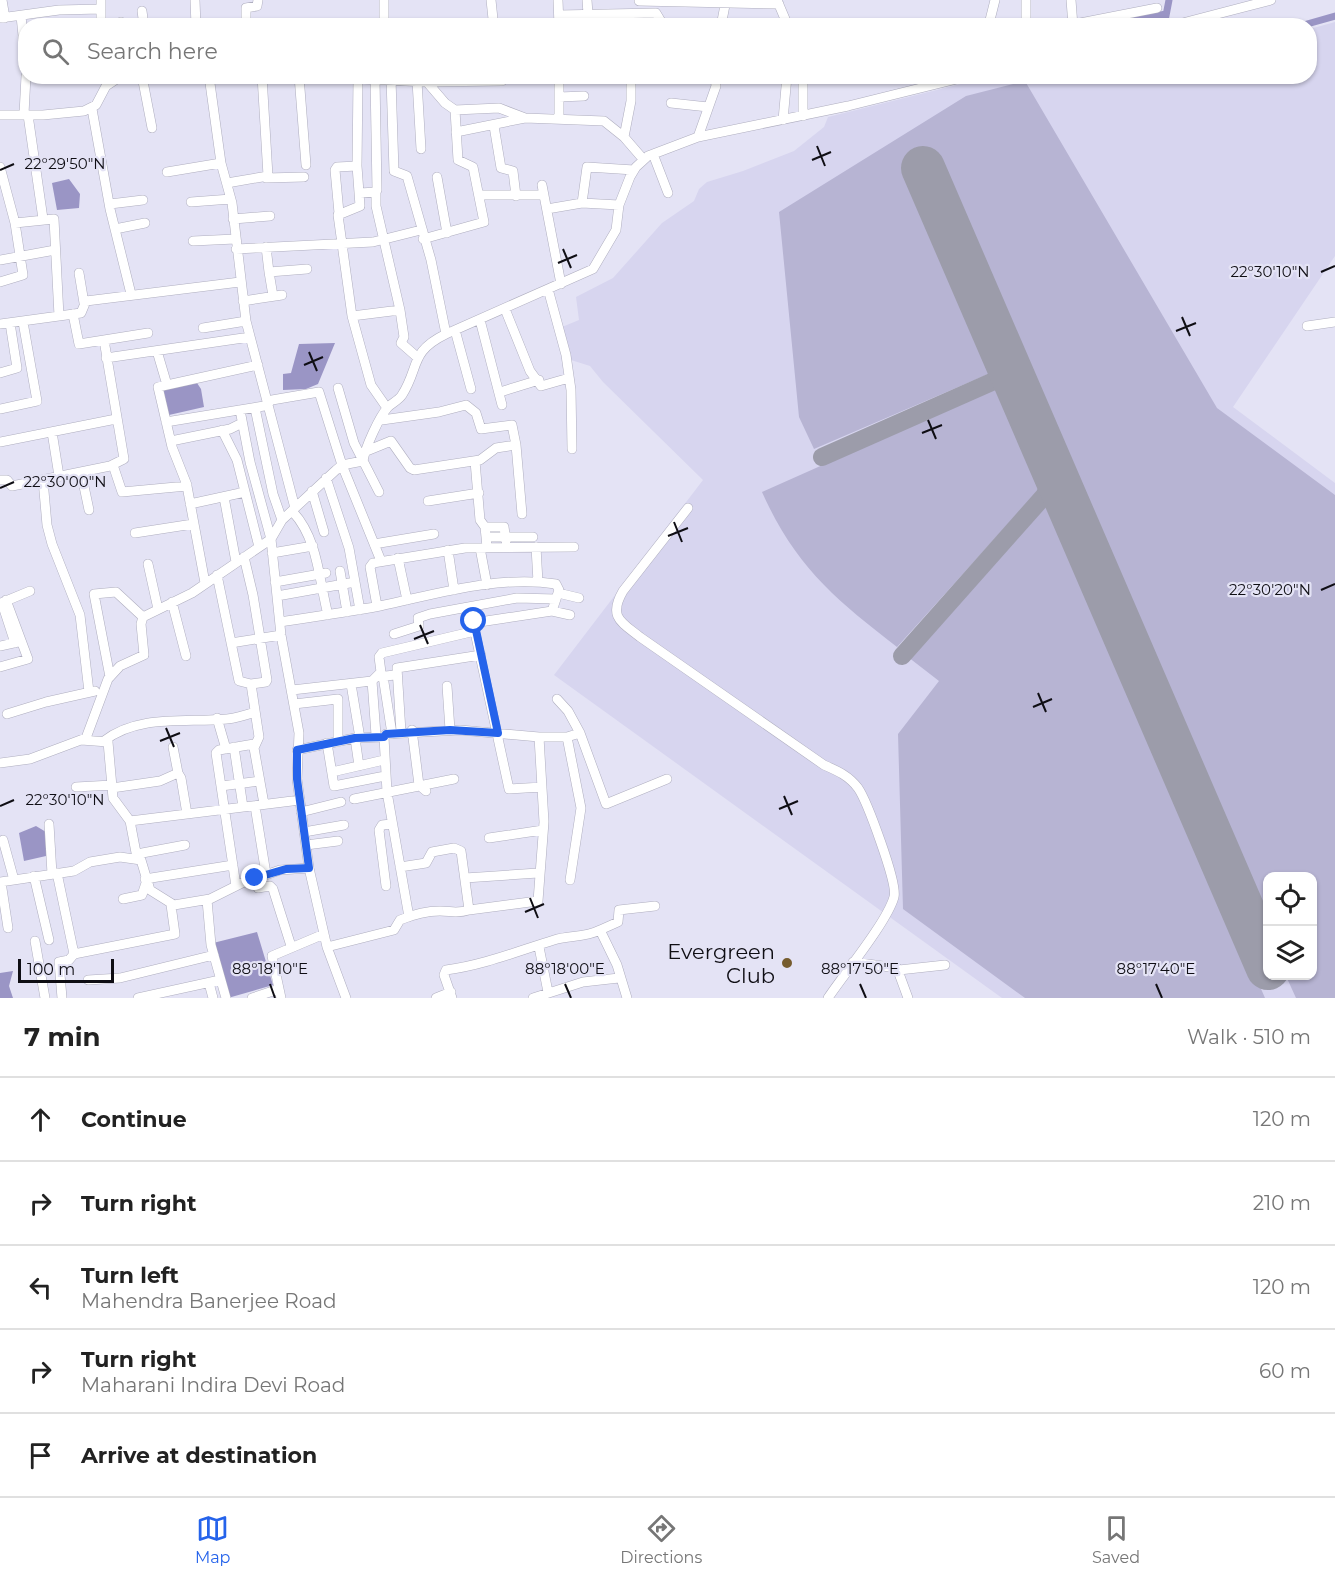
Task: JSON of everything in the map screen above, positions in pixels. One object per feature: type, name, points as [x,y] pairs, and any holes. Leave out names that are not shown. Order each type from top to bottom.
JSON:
[{"type":"street","points":[[2,0],[2,18],[101,4]]},
{"type":"street","points":[[195,0],[196,18]]},
{"type":"street","points":[[246,18],[246,8],[257,6],[258,0]]},
{"type":"street","points":[[384,0],[384,18]]},
{"type":"street","points":[[491,0],[493,18]]},
{"type":"street","points":[[558,0],[559,15],[635,13],[657,14],[659,18]]},
{"type":"street","points":[[587,0],[588,14]]},
{"type":"street","points":[[990,18],[995,0]]},
{"type":"street","points":[[1026,0],[1026,18]]},
{"type":"street","points":[[1070,18],[1071,0]]},
{"type":"street","points":[[1226,0],[1228,11]]},
{"type":"street","points":[[633,18],[639,1],[778,2],[785,18]]},
{"type":"street","points":[[723,18],[726,1]]},
{"type":"street","points":[[1201,18],[1266,1]]},
{"type":"street","points":[[1106,18],[1157,8]]},
{"type":"street","points":[[142,11],[143,18]]},
{"type":"street","points":[[604,14],[604,18]]},
{"type":"street","points":[[26,84],[26,115],[43,219]]},
{"type":"street","points":[[104,84],[92,109],[130,294]]},
{"type":"street","points":[[144,84],[153,128]]},
{"type":"street","points":[[210,84],[221,163],[231,199],[246,321],[294,510],[303,523],[322,574],[322,589],[328,615]]},
{"type":"street","points":[[262,84],[268,176],[266,178]]},
{"type":"street","points":[[301,84],[306,165]]},
{"type":"street","points":[[339,213],[360,207],[356,84]]},
{"type":"street","points":[[375,84],[376,206],[400,310],[404,337],[401,343],[417,357]]},
{"type":"street","points":[[391,84],[394,171],[407,176],[451,332],[471,389]]},
{"type":"street","points":[[421,149],[422,84]]},
{"type":"street","points":[[425,84],[445,104],[455,110],[499,108],[525,118]]},
{"type":"street","points":[[559,84],[559,118]]},
{"type":"street","points":[[624,137],[631,101],[631,84]]},
{"type":"street","points":[[698,137],[716,84]]},
{"type":"street","points":[[783,120],[786,84]]},
{"type":"street","points":[[802,116],[803,84]]},
{"type":"street","points":[[364,457],[387,408],[401,396],[417,357],[436,339],[593,269],[616,230],[619,205],[634,170],[642,160],[698,137],[802,116],[936,84]]},
{"type":"street","points":[[559,97],[584,96]]},
{"type":"street","points":[[671,103],[708,107]]},
{"type":"street","points":[[0,115],[75,113],[92,109]]},
{"type":"street","points":[[193,241],[266,247],[341,245],[384,240],[421,232],[447,233],[484,224],[473,167],[458,161],[455,110]]},
{"type":"street","points":[[456,132],[525,118],[604,121],[624,137],[642,160]]},
{"type":"street","points":[[494,126],[501,168],[513,171],[516,196]]},
{"type":"street","points":[[653,154],[668,193]]},
{"type":"street","points":[[167,172],[221,163]]},
{"type":"street","points":[[357,166],[337,167],[335,170],[342,287],[371,385],[387,408]]},
{"type":"street","points":[[0,167],[5,205],[15,223],[23,276],[0,282]]},
{"type":"street","points":[[582,203],[587,167],[634,170]]},
{"type":"street","points":[[227,183],[266,178],[304,177]]},
{"type":"street","points":[[437,177],[447,233]]},
{"type":"street","points":[[542,185],[561,284]]},
{"type":"street","points":[[360,193],[376,192]]},
{"type":"street","points":[[480,195],[544,195]]},
{"type":"street","points":[[191,202],[231,199]]},
{"type":"street","points":[[110,204],[143,200]]},
{"type":"street","points":[[547,209],[582,203],[619,205]]},
{"type":"street","points":[[233,219],[270,216]]},
{"type":"street","points":[[15,223],[54,219],[57,238],[55,250],[59,316]]},
{"type":"street","points":[[115,229],[145,223]]},
{"type":"street","points":[[243,301],[278,296],[269,272],[266,247]]},
{"type":"street","points":[[0,260],[55,250]]},
{"type":"street","points":[[269,272],[308,269]]},
{"type":"street","points":[[0,373],[17,368],[5,324],[82,312],[84,303],[79,273]]},
{"type":"street","points":[[84,303],[130,294],[241,284]]},
{"type":"street","points":[[548,289],[566,355],[572,393],[572,449]]},
{"type":"street","points":[[505,309],[530,371],[541,386],[569,378]]},
{"type":"street","points":[[352,316],[400,310]]},
{"type":"street","points":[[73,314],[78,343],[148,333]]},
{"type":"street","points":[[480,320],[502,405]]},
{"type":"street","points":[[203,328],[246,321]]},
{"type":"street","points":[[0,409],[37,401],[23,322]]},
{"type":"street","points":[[1307,326],[1335,322]]},
{"type":"street","points":[[106,358],[250,337]]},
{"type":"street","points":[[0,480],[7,480],[12,486],[113,465],[125,458],[116,419],[104,340]]},
{"type":"street","points":[[157,351],[167,385]]},
{"type":"street","points":[[206,583],[187,485],[171,441],[158,389],[258,365]]},
{"type":"street","points":[[500,392],[539,381]]},
{"type":"street","points":[[339,388],[350,431],[379,492]]},
{"type":"street","points":[[166,422],[255,408],[268,404],[272,400],[319,392],[342,465],[381,561]]},
{"type":"street","points":[[382,420],[440,412],[466,405],[476,413],[481,429],[512,425],[522,514]]},
{"type":"street","points":[[255,408],[273,494],[282,520]]},
{"type":"street","points":[[240,410],[271,539],[281,635],[299,733],[297,750],[300,800],[309,868],[327,947],[346,998]]},
{"type":"street","points":[[0,442],[116,419]]},
{"type":"street","points":[[171,441],[222,430],[242,423]]},
{"type":"street","points":[[222,430],[236,458],[259,547]]},
{"type":"street","points":[[52,432],[59,476]]},
{"type":"street","points":[[0,763],[30,759],[81,740],[88,734],[110,677],[120,666],[144,655],[141,624],[143,617],[206,583],[271,539],[282,520],[342,465],[364,457],[391,441],[410,468],[414,470],[475,461],[485,457],[496,448],[516,445]]},
{"type":"street","points":[[475,461],[480,520],[485,532],[487,585]]},
{"type":"street","points":[[113,465],[122,492],[187,485]]},
{"type":"street","points":[[81,472],[89,510]]},
{"type":"street","points":[[326,478],[349,548],[360,610]]},
{"type":"street","points":[[43,480],[47,525],[52,544],[80,615],[89,692]]},
{"type":"street","points":[[312,491],[324,532]]},
{"type":"street","points":[[190,504],[244,492]]},
{"type":"street","points":[[428,501],[479,493]]},
{"type":"street","points":[[217,575],[239,681],[251,684],[266,682],[252,586],[240,560],[224,496]]},
{"type":"street","points":[[688,508],[623,591],[616,605],[617,618],[824,765],[842,773],[860,790],[895,894],[888,910],[828,998]]},
{"type":"street","points":[[135,533],[193,524]]},
{"type":"street","points":[[485,532],[506,537],[533,537]]},
{"type":"street","points":[[374,544],[434,534]]},
{"type":"street","points":[[506,537],[506,547]]},
{"type":"street","points":[[272,553],[313,546]]},
{"type":"street","points":[[377,606],[370,567],[373,563],[448,550],[484,547],[574,547]]},
{"type":"street","points":[[536,547],[538,582]]},
{"type":"street","points":[[448,550],[454,590]]},
{"type":"street","points":[[398,558],[407,600]]},
{"type":"street","points":[[148,564],[158,609]]},
{"type":"street","points":[[340,571],[347,612]]},
{"type":"street","points":[[275,582],[322,574]]},
{"type":"street","points":[[277,596],[355,582]]},
{"type":"street","points":[[514,582],[519,615]]},
{"type":"street","points":[[280,622],[360,610],[454,590],[514,582],[556,584],[559,588],[552,611]]},
{"type":"street","points":[[0,667],[28,660],[3,602],[30,591]]},
{"type":"street","points":[[110,677],[94,594],[116,592],[143,617]]},
{"type":"street","points":[[423,642],[417,620],[420,617],[517,598],[557,596],[579,598]]},
{"type":"street","points":[[172,602],[186,656]]},
{"type":"street","points":[[542,787],[509,789],[473,623],[477,620],[552,611],[570,615]]},
{"type":"street","points":[[394,634],[419,626]]},
{"type":"street","points":[[388,734],[377,678],[381,672],[380,655],[423,642],[475,631]]},
{"type":"street","points":[[231,643],[281,635]]},
{"type":"street","points":[[0,646],[19,642]]},
{"type":"street","points":[[409,917],[391,824],[384,760],[396,670],[400,667],[481,656]]},
{"type":"street","points":[[292,690],[351,684],[395,675]]},
{"type":"street","points":[[377,678],[388,734]]},
{"type":"street","points":[[251,684],[259,737],[254,744],[260,781],[266,874]]},
{"type":"street","points":[[351,684],[359,766]]},
{"type":"street","points":[[447,686],[450,730]]},
{"type":"street","points":[[8,714],[46,702],[103,691]]},
{"type":"street","points":[[294,704],[338,699],[338,742]]},
{"type":"street","points":[[557,699],[568,711],[580,733],[598,779],[604,803],[609,804],[667,779]]},
{"type":"street","points":[[104,741],[122,730],[145,725],[182,718],[228,719],[255,712]]},
{"type":"street","points":[[217,718],[230,748],[240,784],[243,807]]},
{"type":"street","points":[[412,730],[422,788]]},
{"type":"street","points":[[297,750],[412,730],[450,730],[539,737],[567,737],[580,733]]},
{"type":"street","points":[[327,947],[394,930],[398,921],[409,917],[441,911],[459,914],[469,910],[538,901],[538,873],[541,869],[543,831],[539,737]]},
{"type":"street","points":[[567,737],[581,807],[570,880]]},
{"type":"street","points":[[81,740],[104,741],[109,744],[114,801],[130,821],[145,881],[150,890],[171,905],[207,900],[266,874],[286,869],[309,868]]},
{"type":"street","points":[[327,743],[333,786],[385,776]]},
{"type":"street","points":[[236,886],[216,753],[254,744]]},
{"type":"street","points":[[173,747],[187,814]]},
{"type":"street","points":[[332,772],[384,760]]},
{"type":"street","points":[[76,788],[112,787],[160,781],[178,773]]},
{"type":"street","points":[[354,799],[422,788],[454,779]]},
{"type":"street","points":[[221,786],[260,781]]},
{"type":"street","points":[[130,821],[300,800]]},
{"type":"street","points":[[301,812],[341,802]]},
{"type":"street","points":[[49,824],[55,873],[74,954]]},
{"type":"street","points":[[386,886],[379,831],[382,825],[391,824]]},
{"type":"street","points":[[304,832],[344,825]]},
{"type":"street","points":[[489,838],[543,831]]},
{"type":"street","points":[[3,840],[14,880]]},
{"type":"street","points":[[306,845],[338,841]]},
{"type":"street","points":[[8,928],[0,882],[74,871],[88,863],[100,860],[137,856],[185,845]]},
{"type":"street","points":[[399,867],[426,863],[432,852],[454,848],[461,851],[469,910]]},
{"type":"street","points":[[145,881],[233,865]]},
{"type":"street","points":[[465,878],[538,873]]},
{"type":"street","points":[[34,876],[49,940]]},
{"type":"street","points":[[255,878],[258,888],[272,887],[291,946]]},
{"type":"street","points":[[123,899],[142,896],[145,881]]},
{"type":"street","points":[[207,900],[214,955],[225,998]]},
{"type":"street","points":[[62,998],[59,962],[69,960],[74,954],[175,934],[171,905]]},
{"type":"street","points":[[436,998],[452,995],[444,975],[446,970],[491,962],[539,947],[553,940],[583,937],[618,921],[619,910],[655,906]]},
{"type":"street","points":[[600,930],[617,965],[619,978],[625,985],[627,998]]},
{"type":"street","points":[[252,998],[280,994],[272,956],[291,946],[324,934]]},
{"type":"street","points":[[36,941],[45,998]]},
{"type":"street","points":[[539,947],[548,992]]},
{"type":"street","points":[[88,980],[120,978],[214,955]]},
{"type":"street","points":[[853,962],[899,970],[945,965]]},
{"type":"street","points":[[899,970],[908,998]]},
{"type":"street","points":[[532,998],[584,982],[619,978]]},
{"type":"street","points":[[138,998],[220,980]]},
{"type":"street","points":[[209,983],[213,998]]},
{"type":"shaded area","points":[[1335,22],[1335,256],[1233,407],[1335,483],[1335,998],[1002,998],[554,675],[703,480],[603,382],[590,366],[571,360],[562,327],[579,320],[576,297],[613,278],[662,223],[694,201],[699,189],[707,182],[794,151],[824,127],[828,117],[961,84],[1317,84],[1317,27]]},
{"type":"shaded area","points":[[1013,84],[1027,84],[1217,408],[1335,495],[1335,998],[1296,998],[1288,980],[1317,980],[1317,872],[1263,872],[1263,924],[931,163],[907,174],[993,372],[814,449],[799,417],[779,212],[966,96]]},
{"type":"shaded area","points":[[69,179],[80,194],[79,208],[57,210],[52,183]]},
{"type":"shaded area","points":[[335,343],[318,384],[306,389],[283,390],[283,374],[291,373],[299,344]]},
{"type":"shaded area","points":[[197,383],[201,389],[204,407],[169,415],[163,389]]},
{"type":"shaded area","points":[[1000,386],[1043,485],[897,647],[854,613],[803,561],[788,541],[762,492]]},
{"type":"shaded area","points":[[1050,502],[1265,998],[1025,998],[903,909],[898,734],[939,681],[908,657]]},
{"type":"shaded area","points":[[36,826],[46,832],[46,856],[24,861],[19,833]]},
{"type":"shaded area","points":[[257,932],[273,985],[228,998],[213,943]]},
{"type":"shaded area","points":[[13,971],[9,986],[13,998],[0,998],[0,973]]},
{"type":"waterway","points":[[1166,18],[1169,0]]},
{"type":"waterway","points":[[1145,18],[1166,14]]},
{"type":"waterway","points":[[1317,21],[1335,16]]},
{"type":"taxiway","points":[[822,457],[1012,373]]},
{"type":"taxiway","points":[[1044,496],[1052,482],[1053,468]]},
{"type":"taxiway","points":[[902,656],[1044,496],[1065,496]]},
{"type":"runway","points":[[923,168],[1263,956]]},
{"type":"place","name":"Evergreen Club","points":[[787,963]]},
{"type":"route","points":[[255,878],[286,869],[309,868],[297,779],[297,750],[355,738],[376,735],[384,737],[386,734],[412,730],[498,733],[473,626],[474,621]]}]
